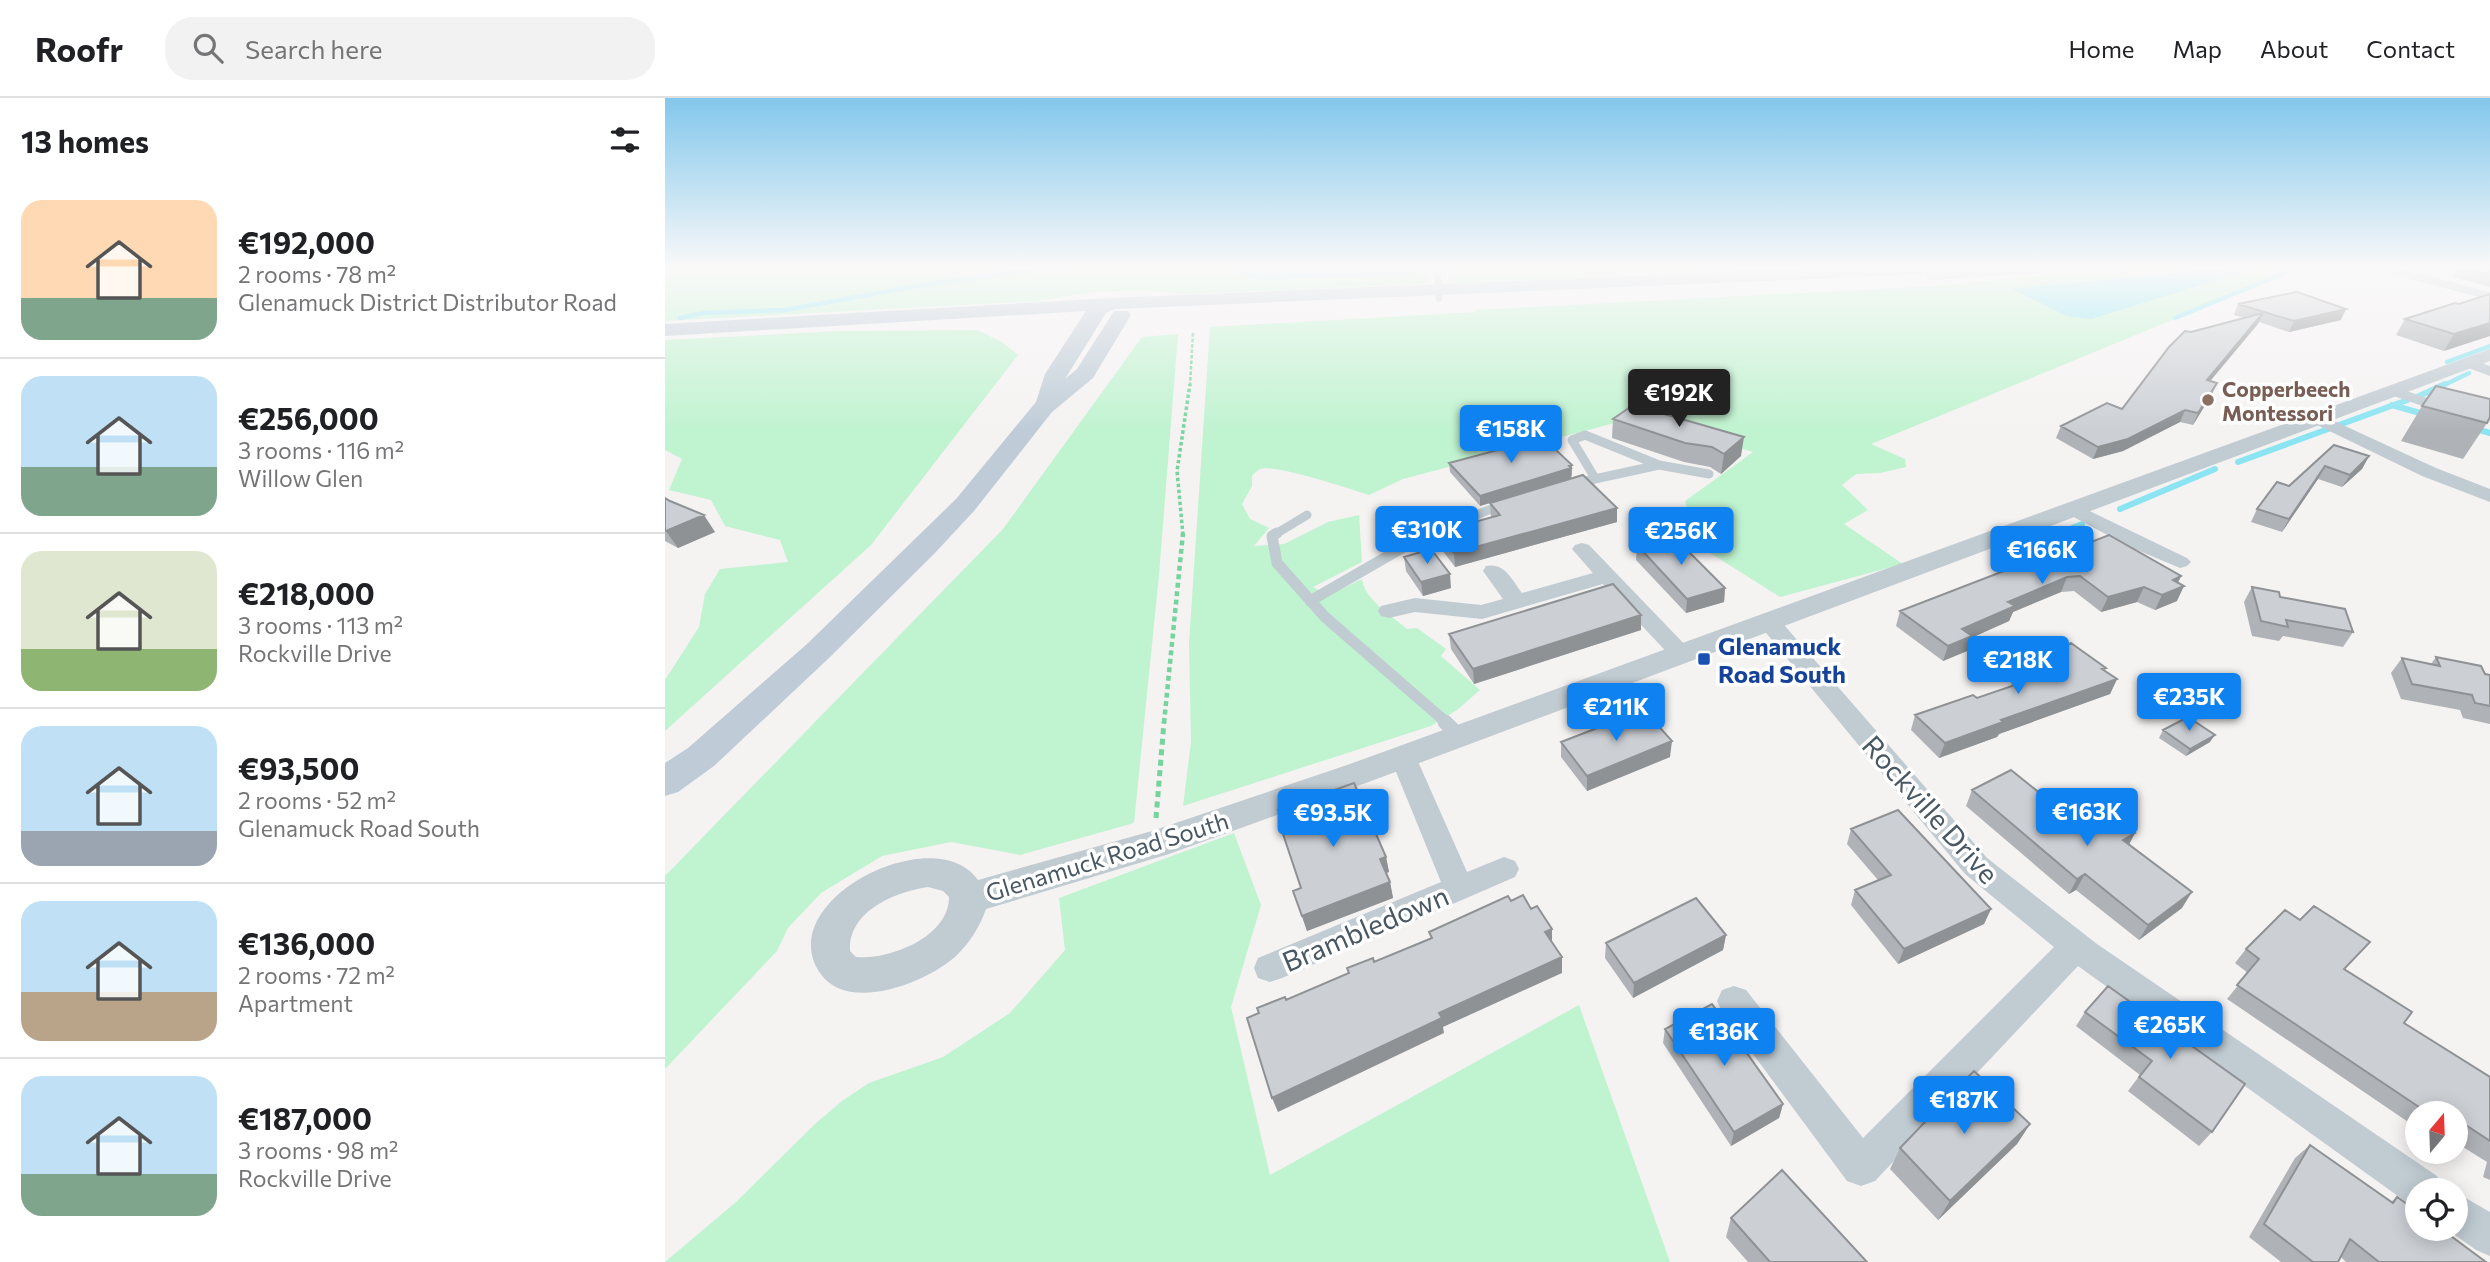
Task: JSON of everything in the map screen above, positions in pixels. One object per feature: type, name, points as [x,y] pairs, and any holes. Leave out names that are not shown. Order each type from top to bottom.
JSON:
[{"type":"main road","points":[[665,330],[845,321]]},
{"type":"main road","points":[[837,322],[932,321]]},
{"type":"main road","points":[[1044,407],[1056,374],[1089,321]]},
{"type":"main road","points":[[665,782],[701,757],[818,651],[924,548],[974,495],[1044,407],[1084,373],[1111,321]]},
{"type":"main road","points":[[665,806],[701,757]]},
{"type":"street","name":"Glenamuck Road South","points":[[967,899],[1156,844],[1459,737],[2075,510],[2330,424],[2393,391],[2490,355]]},
{"type":"street","points":[[2468,363],[2490,370]]},
{"type":"street","points":[[2330,424],[2429,472],[2490,496]]},
{"type":"street","points":[[2075,510],[2137,543],[2181,562]]},
{"type":"street","points":[[1582,549],[1682,655]]},
{"type":"street","points":[[1494,571],[1517,602]]},
{"type":"street","points":[[1389,611],[1415,605],[1482,612],[1607,576]]},
{"type":"street","name":"Rockville Drive","points":[[1769,623],[1976,866],[2076,946],[2406,1178]]},
{"type":"street","name":"Brambledown","points":[[1403,757],[1459,888]]},
{"type":"street","name":"Brambledown","points":[[1270,968],[1504,869]]},
{"type":"street","points":[[1734,1001],[1861,1167],[2076,946]]},
{"type":"street","points":[[2468,1221],[2490,1236]]},
{"type":"lane","points":[[2393,391],[2446,410]]},
{"type":"lane","points":[[1595,478],[1572,440],[1585,435],[1659,466],[1709,474]]},
{"type":"lane","points":[[1559,488],[1659,466]]},
{"type":"lane","points":[[1310,601],[1431,531],[1520,499]]},
{"type":"lane","points":[[1307,514],[1272,536],[1277,563],[1325,617],[1435,711],[1459,737]]},
{"type":"path","points":[[1156,844],[1156,804],[1171,634],[1184,540],[1177,471],[1193,367],[1193,332]]},
{"type":"green space","points":[[1311,321],[2169,321],[1871,444],[1905,459],[1906,467],[1880,473],[1856,474],[1842,485],[1868,510],[1844,524],[1903,564],[1780,597],[1699,546],[1685,501],[1753,452],[1637,417],[1403,479],[1369,495],[1297,473],[1261,469],[1252,476],[1252,486],[1242,504],[1250,519],[1269,528],[1254,546],[1284,544],[1328,522],[1359,515],[1362,562],[1313,587],[1328,596],[1362,579],[1368,593],[1380,607],[1407,629],[1417,628],[1446,649],[1441,656],[1480,690],[1457,710],[1431,726],[1183,806],[1191,742],[1189,643],[1210,327]]},
{"type":"green space","points":[[977,330],[1002,342],[1018,355],[871,545],[665,731],[665,680],[699,627],[705,594],[720,569],[788,562],[780,540],[725,526],[711,500],[669,490],[682,459],[665,450],[665,340],[840,331]]},
{"type":"green space","points":[[1178,334],[1159,575],[1134,823],[1020,855],[951,842],[882,856],[821,893],[788,928],[777,951],[665,1069],[665,876],[1003,529],[1142,337]]},
{"type":"green space","points":[[1234,833],[1261,905],[1231,1007],[1270,1175],[1579,1005],[1670,1262],[665,1262],[736,1202],[842,1101],[869,1083],[943,1057],[1010,1013],[1065,950],[1059,898]]},
{"type":"building","points":[[2231,321],[2256,321],[2207,380],[2217,383],[2198,413],[2185,410],[2128,439],[2098,447],[2061,426],[2107,403],[2122,409],[2169,347],[2185,331],[2191,332]]},
{"type":"building","points":[[2413,321],[2490,321],[2454,334]]},
{"type":"building","points":[[2436,386],[2490,399],[2490,417],[2487,423],[2422,406]]},
{"type":"building","points":[[1633,405],[1744,437],[1724,454],[1712,447],[1685,443],[1613,419]]},
{"type":"building","points":[[1540,435],[1572,465],[1569,466],[1571,468],[1480,496],[1449,463],[1498,450],[1493,445]]},
{"type":"building","points":[[2334,445],[2369,456],[2350,475],[2325,466],[2289,519],[2257,509],[2277,482],[2289,486]]},
{"type":"building","points":[[1583,475],[1617,508],[1454,553],[1438,532],[1500,515],[1490,503]]},
{"type":"building","points":[[665,498],[670,501],[704,515],[666,531]]},
{"type":"building","points":[[2109,535],[2181,576],[2173,580],[2184,586],[2162,595],[2144,587],[2108,597],[2080,576],[2067,577],[2008,602],[2015,606],[1962,629],[1972,636],[1948,646],[1900,611],[2009,569],[2037,563]]},
{"type":"building","points":[[1673,536],[1725,588],[1687,599],[1637,545]]},
{"type":"building","points":[[1431,549],[1450,574],[1421,582],[1404,557]]},
{"type":"building","points":[[1613,584],[1641,615],[1473,669],[1449,634]]},
{"type":"building","points":[[2252,587],[2279,592],[2280,597],[2345,609],[2353,632],[2286,620],[2288,627],[2261,621]]},
{"type":"building","points":[[2071,643],[2117,679],[1945,743],[1915,715],[1973,695],[1977,698],[2056,671],[2043,662]]},
{"type":"building","points":[[2436,657],[2481,666],[2485,674],[2490,675],[2490,706],[2475,703],[2472,695],[2412,684],[2402,658],[2440,666]]},
{"type":"building","points":[[1644,710],[1672,741],[1587,776],[1561,742]]},
{"type":"building","points":[[2188,717],[2215,735],[2190,749],[2163,730]]},
{"type":"building","points":[[2011,770],[2082,827],[2108,812],[2135,833],[2123,840],[2192,892],[2148,925],[2085,874],[2077,879],[1972,790]]},
{"type":"building","points":[[1354,783],[1386,857],[1380,859],[1390,882],[1302,916],[1293,891],[1301,888],[1283,834],[1288,832],[1278,810]]},
{"type":"building","points":[[1898,810],[1991,909],[1904,949],[1855,890],[1891,875],[1851,829]]},
{"type":"building","points":[[1523,895],[1531,909],[1537,906],[1552,929],[1545,932],[1562,957],[1439,1013],[1442,1018],[1272,1098],[1247,1018],[1259,1013],[1257,1008],[1285,997],[1286,1000],[1349,973],[1347,968],[1373,958],[1374,962],[1432,938],[1429,932],[1508,896],[1511,901]]},
{"type":"building","points":[[1696,898],[1726,935],[1634,983],[1606,943]]},
{"type":"building","points":[[2314,906],[2370,942],[2344,969],[2412,1012],[2404,1023],[2490,1077],[2490,1141],[2468,1127],[2468,1101],[2410,1101],[2237,985],[2259,959],[2246,949],[2285,910],[2300,920]]},
{"type":"building","points":[[2108,986],[2245,1084],[2212,1132],[2139,1077],[2152,1061],[2085,1012]]},
{"type":"building","points":[[1712,1004],[1783,1104],[1734,1132],[1665,1029]]},
{"type":"building","points":[[1974,1071],[2030,1124],[1950,1201],[1900,1148]]},
{"type":"building","points":[[2310,1145],[2393,1203],[2397,1197],[2405,1203],[2405,1241],[2458,1241],[2486,1262],[2379,1262],[2350,1239],[2338,1262],[2313,1262],[2264,1224]]},
{"type":"building","points":[[1782,1170],[1867,1262],[1770,1262],[1731,1218]]},
{"type":"waterway","points":[[2447,362],[2490,346]]},
{"type":"waterway","points":[[2442,386],[2469,373]]},
{"type":"waterway","points":[[2417,397],[2445,384]]},
{"type":"waterway","points":[[2393,405],[2410,399]]},
{"type":"waterway","points":[[2238,462],[2393,405]]},
{"type":"waterway","points":[[2393,405],[2427,415]]},
{"type":"waterway","points":[[2473,428],[2490,433]]},
{"type":"waterway","points":[[2120,509],[2215,469]]},
{"type":"waterway","points":[[2056,535],[2082,524]]},
{"type":"waterway","points":[[2022,549],[2060,533]]},
{"type":"place","name":"Copperbeech Montessori","points":[[2208,400]]},
{"type":"place","name":"Glenamuck Road South","points":[[1704,659]]}]
